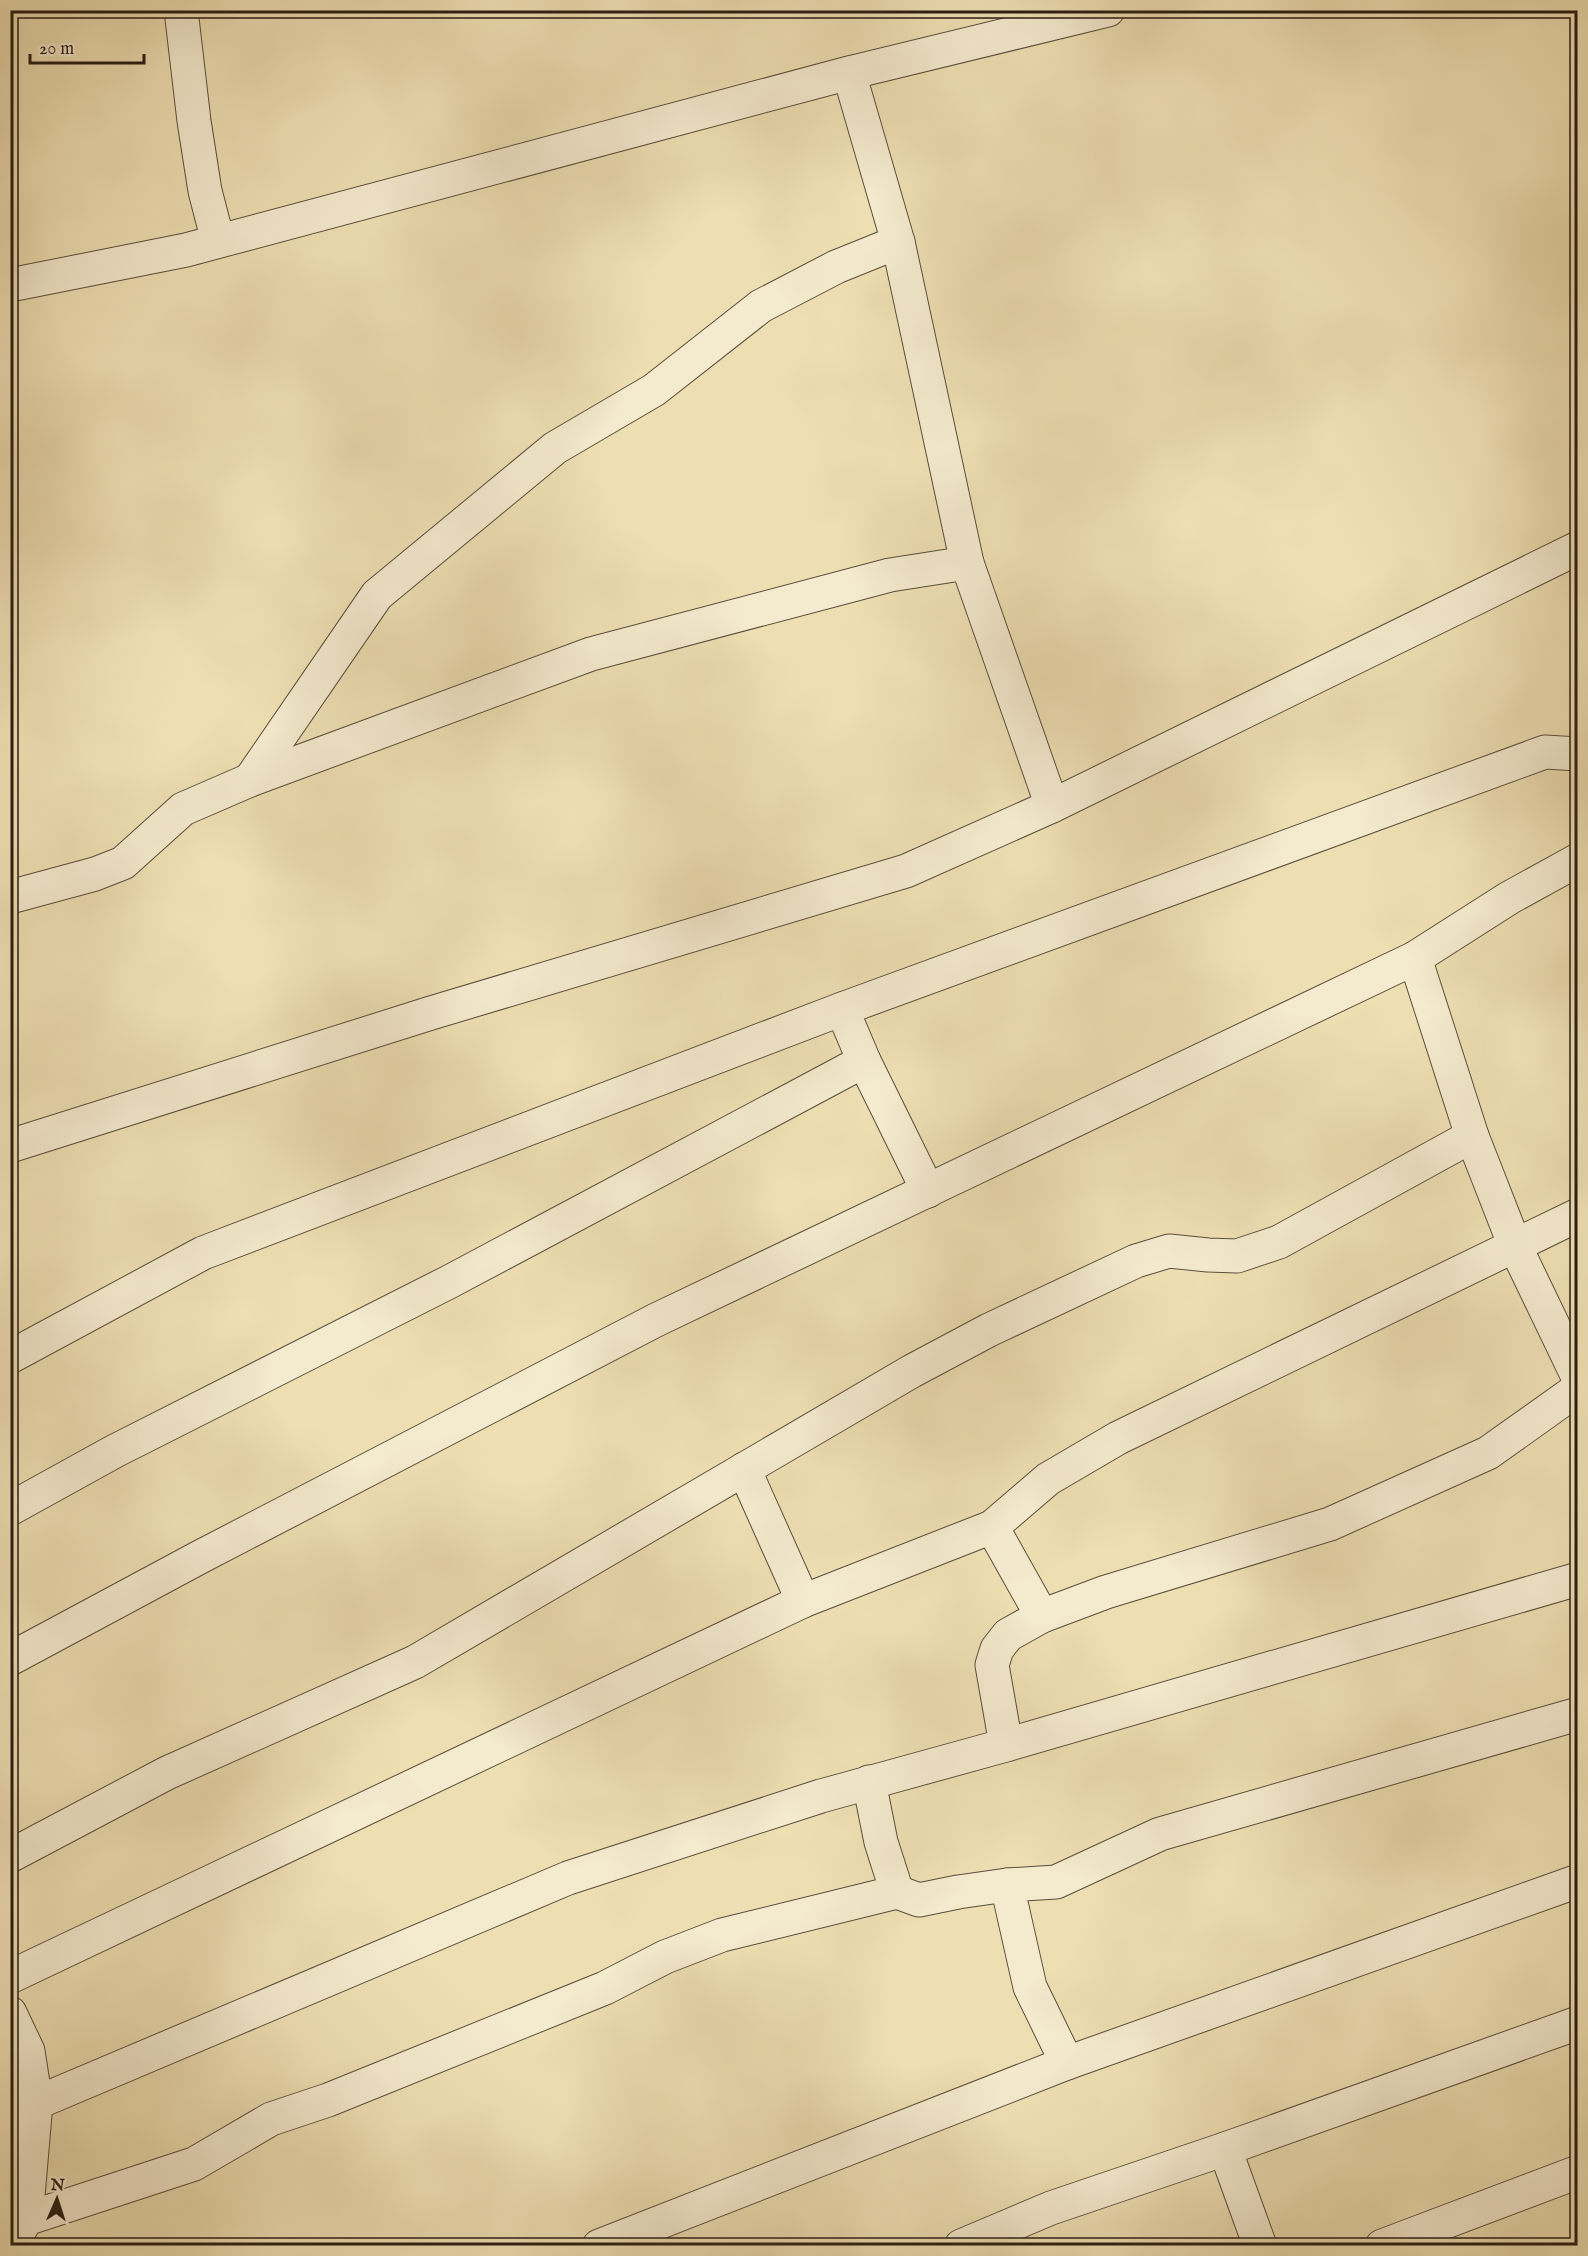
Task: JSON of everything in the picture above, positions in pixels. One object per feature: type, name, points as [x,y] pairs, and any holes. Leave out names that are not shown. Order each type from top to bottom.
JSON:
[{"type":"street","points":[[181,10],[201,168],[218,241]]},
{"type":"street","points":[[10,285],[186,250],[849,73],[1108,10]]},
{"type":"street","points":[[849,73],[898,242],[967,563],[1052,806]]},
{"type":"street","points":[[250,780],[377,595],[555,448],[654,390],[761,306],[836,267],[898,242]]},
{"type":"street","points":[[10,1146],[431,1013],[906,871],[1052,806],[1578,548]]},
{"type":"street","points":[[10,897],[95,874],[123,863],[183,809],[250,780],[591,654],[890,575],[967,563]]},
{"type":"street","points":[[10,1357],[203,1252],[842,1009],[1545,752],[1578,754]]},
{"type":"street","points":[[10,1659],[200,1557],[646,1326],[1415,958],[1509,898],[1578,860]]},
{"type":"street","points":[[1415,958],[1472,1136],[1515,1246],[1578,1377]]},
{"type":"street","points":[[842,1009],[864,1061],[927,1191]]},
{"type":"street","points":[[10,1509],[116,1451],[459,1276],[864,1061]]},
{"type":"street","points":[[10,1856],[167,1773],[415,1662],[912,1371],[980,1335],[1136,1261],[1169,1251],[1208,1256],[1237,1256],[1279,1242],[1472,1136]]},
{"type":"street","points":[[10,1977],[804,1601],[992,1527],[1048,1479],[1118,1438],[1578,1215]]},
{"type":"street","points":[[1006,1745],[992,1665],[997,1649],[1008,1635],[1042,1616],[1106,1592],[1330,1524],[1488,1453],[1578,1389]]},
{"type":"street","points":[[744,1469],[804,1601]]},
{"type":"street","points":[[992,1527],[1042,1616]]},
{"type":"street","points":[[23,2108],[568,1878],[821,1796],[1006,1745],[1578,1579]]},
{"type":"street","points":[[10,2013],[28,2051],[23,2108],[19,2232],[194,2164],[271,2119],[328,2100],[605,1988],[665,1957],[713,1939],[897,1892],[918,1900],[958,1892],[1056,1882],[1160,1834],[1578,1714]]},
{"type":"street","points":[[869,1782],[881,1842],[897,1892]]},
{"type":"street","points":[[598,2246],[1067,2063],[1578,1881]]},
{"type":"street","points":[[1007,1886],[1030,1987],[1067,2063]]},
{"type":"street","points":[[961,2246],[1051,2208],[1225,2149],[1578,2023]]},
{"type":"street","points":[[1225,2149],[1260,2246]]},
{"type":"street","points":[[1382,2246],[1578,2172]]}]
